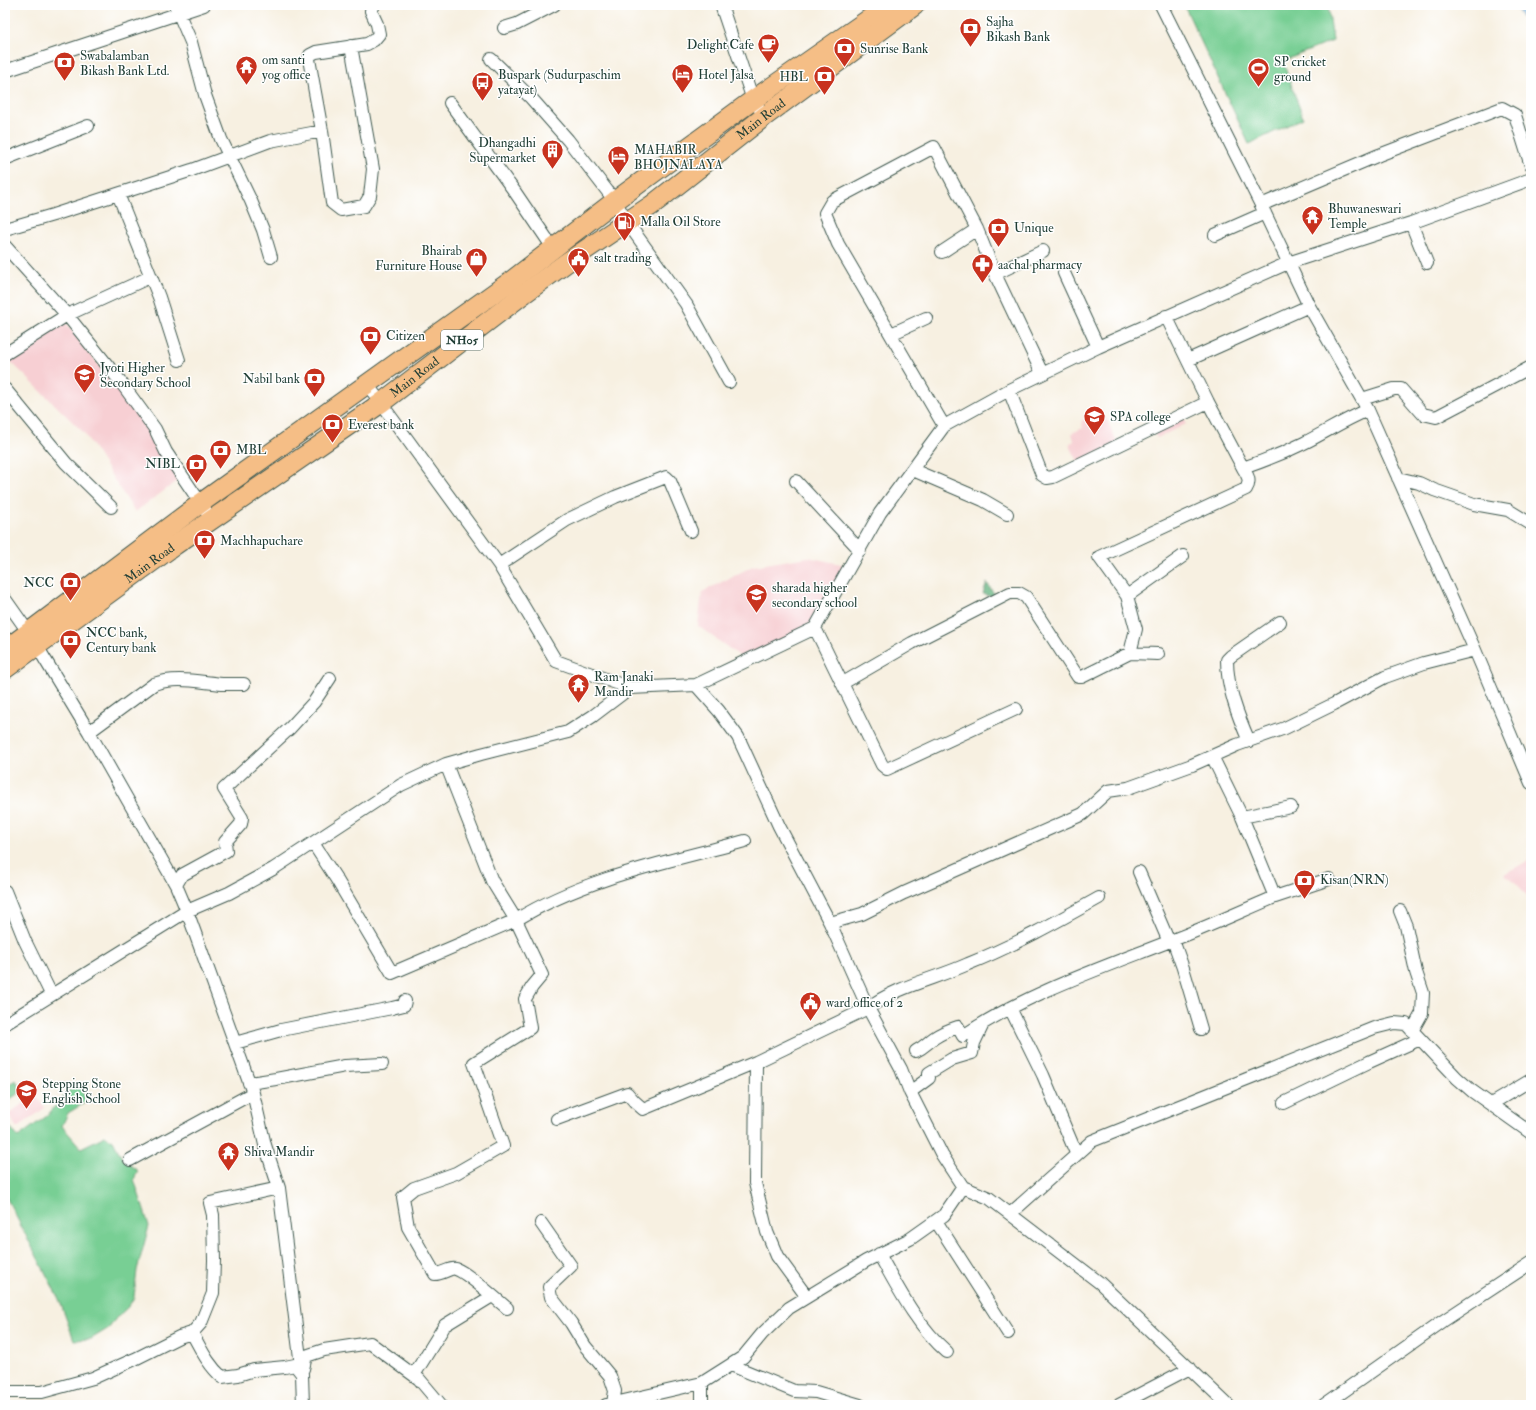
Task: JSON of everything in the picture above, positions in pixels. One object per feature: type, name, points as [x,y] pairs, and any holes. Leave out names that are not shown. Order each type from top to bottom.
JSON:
[{"type":"main road","name":"Main Road","points":[[5,650],[33,640],[94,604],[212,520],[382,403],[516,289],[553,248],[753,100],[889,5]]},
{"type":"main road","name":"Main Road","points":[[5,669],[33,640],[201,503],[367,384],[516,289],[566,263],[652,205],[765,116],[912,6]]},
{"type":"street","points":[[5,71],[177,9],[204,5]]},
{"type":"street","points":[[351,46],[373,169],[370,196],[364,206],[340,210],[332,203],[322,131],[309,59],[310,55],[316,52],[351,46],[367,44],[374,40],[379,34],[377,24],[371,11],[374,5]]},
{"type":"street","points":[[504,28],[517,24],[554,5]]},
{"type":"street","points":[[721,5],[753,100],[765,116]]},
{"type":"street","points":[[1161,5],[1263,209],[1309,306],[1368,410],[1475,650],[1531,782]]},
{"type":"street","points":[[177,9],[191,42],[205,95],[221,139],[257,216],[271,257]]},
{"type":"street","points":[[490,59],[531,98],[568,140],[615,201],[627,222],[686,304],[729,382]]},
{"type":"street","points":[[450,103],[515,192],[553,248]]},
{"type":"street","points":[[1215,235],[1263,209],[1379,155],[1502,108],[1515,114],[1531,166]]},
{"type":"street","points":[[5,159],[88,126]]},
{"type":"street","points":[[5,229],[192,170],[270,141],[322,131]]},
{"type":"street","points":[[944,426],[838,244],[825,213],[832,201],[934,147],[977,229],[1042,373]]},
{"type":"street","points":[[367,384],[499,565],[556,661],[630,688],[696,685],[815,628],[880,513],[944,426],[1008,390],[1042,373],[1166,316],[1288,263],[1411,223],[1531,179]]},
{"type":"street","points":[[118,194],[159,297],[179,360]]},
{"type":"street","points":[[1411,223],[1427,263]]},
{"type":"street","points":[[942,252],[977,229]]},
{"type":"street","points":[[5,246],[67,315],[120,381],[155,429],[166,452],[212,520]]},
{"type":"street","points":[[996,274],[1043,251]]},
{"type":"street","points":[[1064,273],[1098,347]]},
{"type":"street","points":[[5,354],[67,315],[150,277]]},
{"type":"street","points":[[1188,360],[1309,306]]},
{"type":"street","points":[[1130,653],[1136,629],[1127,596],[1094,559],[1246,489],[1249,485],[1248,476],[1208,402],[1166,316]]},
{"type":"street","points":[[890,334],[926,318]]},
{"type":"street","points":[[1362,399],[1394,389],[1401,389],[1423,414],[1436,417],[1531,368]]},
{"type":"street","points":[[5,389],[66,463],[111,507]]},
{"type":"street","points":[[1008,390],[1042,475],[1046,478],[1053,477],[1208,402]]},
{"type":"street","points":[[1243,468],[1270,459],[1343,421],[1368,410]]},
{"type":"street","points":[[913,470],[983,500],[1007,514]]},
{"type":"street","points":[[499,565],[567,520],[615,497],[666,477],[670,481],[691,531]]},
{"type":"street","points":[[1398,478],[1419,483],[1474,504],[1508,510],[1531,524]]},
{"type":"street","points":[[796,481],[860,550]]},
{"type":"street","points":[[1127,596],[1183,556]]},
{"type":"street","points":[[843,684],[912,643],[1010,593],[1019,593],[1026,597],[1078,677],[1082,677],[1130,653],[1158,654]]},
{"type":"street","points":[[5,599],[33,640],[89,732],[176,885],[187,911],[251,1088],[265,1145],[280,1188],[302,1374],[303,1405]]},
{"type":"street","points":[[1249,741],[1229,683],[1227,660],[1280,622]]},
{"type":"street","points":[[815,628],[882,765],[887,769],[1016,709]]},
{"type":"street","points":[[830,923],[862,914],[904,893],[1083,814],[1108,791],[1128,788],[1285,728],[1385,677],[1424,663],[1475,650]]},
{"type":"street","points":[[176,885],[182,875],[226,851],[224,842],[241,824],[242,818],[224,789],[290,728],[314,702],[330,678]]},
{"type":"street","points":[[89,732],[154,684],[164,681],[195,680],[222,684],[244,684]]},
{"type":"street","points":[[696,685],[719,711],[738,737],[779,826],[830,923],[868,1008],[901,1069],[910,1092],[942,1155],[963,1187],[989,1198],[1100,1283],[1228,1405]]},
{"type":"street","points":[[5,1024],[51,994],[187,911],[229,893],[273,869],[401,785],[446,764],[568,732],[593,716],[630,688]]},
{"type":"street","points":[[1212,756],[1242,817],[1275,897]]},
{"type":"street","points":[[446,764],[492,881],[516,920],[542,975],[532,987],[525,999],[530,1028],[474,1063],[503,1146],[456,1173],[414,1188],[403,1197],[408,1227],[435,1274],[456,1269],[507,1308]]},
{"type":"street","points":[[1242,817],[1291,807]]},
{"type":"street","points":[[313,843],[337,880],[392,973],[516,920],[535,909],[605,879],[745,840]]},
{"type":"street","points":[[1139,872],[1183,968],[1201,1029]]},
{"type":"street","points":[[916,1051],[925,1046],[933,1038],[958,1026],[964,1036],[1010,1008],[1074,978],[1171,941],[1275,897],[1330,878]]},
{"type":"street","points":[[5,891],[25,941],[51,994]]},
{"type":"street","points":[[557,1119],[628,1093],[643,1109],[756,1062],[868,1008],[878,1000],[911,985],[960,968],[995,953],[1099,898]]},
{"type":"street","points":[[1284,1104],[1369,1062],[1416,1035],[1422,1013],[1423,993],[1416,972],[1406,926],[1400,911]]},
{"type":"street","points":[[234,1043],[281,1030],[392,1008],[404,1005],[405,1001]]},
{"type":"street","points":[[1010,1008],[1043,1075],[1076,1154]]},
{"type":"street","points":[[1010,1214],[1092,1140],[1374,1028],[1394,1023],[1406,1024],[1457,1078],[1472,1091],[1531,1133]]},
{"type":"street","points":[[910,1092],[929,1078],[929,1073],[952,1059],[972,1053],[974,1043],[983,1024]]},
{"type":"street","points":[[756,1062],[755,1183],[766,1232],[776,1256],[807,1297]]},
{"type":"street","points":[[130,1160],[251,1088],[276,1080],[345,1066],[382,1064]]},
{"type":"street","points":[[1491,1104],[1531,1080]]},
{"type":"street","points":[[610,1404],[702,1383],[743,1358],[762,1334],[789,1308],[879,1254],[910,1239],[944,1215],[963,1187]]},
{"type":"street","points":[[5,1392],[42,1392],[93,1378],[192,1333],[201,1323],[213,1293],[213,1215],[210,1204],[280,1188]]},
{"type":"street","points":[[936,1220],[1008,1333]]},
{"type":"street","points":[[541,1223],[571,1266],[549,1287],[551,1296],[586,1346],[610,1376],[615,1392],[610,1404]]},
{"type":"street","points":[[879,1254],[907,1304],[937,1344],[947,1352]]},
{"type":"street","points":[[1324,1405],[1443,1321],[1531,1263]]},
{"type":"street","points":[[414,1375],[444,1326],[489,1298],[491,1295]]},
{"type":"street","points":[[192,1333],[214,1371],[222,1377],[238,1375],[254,1370],[296,1365],[302,1374]]},
{"type":"street","points":[[302,1374],[306,1356],[324,1350],[370,1343],[414,1375],[431,1392],[441,1405]]},
{"type":"street","points":[[731,1365],[794,1391],[816,1392],[860,1405]]},
{"type":"street","points":[[1119,1405],[1190,1368]]},
{"type":"street","points":[[702,1383],[702,1405]]},
{"type":"shaded area","name":"Jyoti Higher Secondary School","points":[[65,322],[150,430],[183,477],[135,512],[84,433],[9,360]]},
{"type":"shaded area","name":"SPA college","points":[[1088,418],[1093,424],[1106,418],[1118,444],[1079,463],[1069,444],[1074,441],[1072,433],[1083,428],[1081,421]]},
{"type":"shaded area","points":[[1184,418],[1186,424],[1157,438],[1153,431]]},
{"type":"shaded area","name":"sharada higher secondary school","points":[[808,557],[845,565],[812,624],[772,648],[741,657],[698,626],[702,592],[753,566]]},
{"type":"shaded area","points":[[1531,858],[1531,900],[1516,883],[1504,874]]},
{"type":"shaded area","name":"Stepping Stone English School","points":[[36,1095],[45,1108],[17,1128],[8,1114]]},
{"type":"green space","name":"SP cricket ground","points":[[1184,5],[1328,5],[1333,41],[1283,61],[1303,118],[1249,144]]},
{"type":"green space","points":[[987,583],[995,595],[993,597],[983,594]]},
{"type":"green space","points":[[16,1080],[21,1092],[8,1100],[5,1106],[5,1086]]},
{"type":"green space","points":[[81,1083],[86,1102],[68,1113],[62,1126],[81,1148],[105,1136],[113,1141],[122,1158],[138,1171],[134,1179],[149,1226],[137,1270],[134,1297],[129,1306],[116,1318],[109,1328],[91,1339],[74,1340],[59,1299],[5,1195],[5,1121],[18,1137],[47,1116],[67,1092]]},
{"type":"water","points":[[1515,5],[1531,5],[1531,26],[1523,19]]},
{"type":"place","name":"Sajha Bikash Bank","points":[[971,48]]},
{"type":"place","name":"Delight Cafe","points":[[769,64]]},
{"type":"place","name":"Sunrise Bank","points":[[844,68]]},
{"type":"place","name":"Swabalamban Bikash Bank Ltd.","points":[[64,82]]},
{"type":"place","name":"om santi yog office","points":[[246,86]]},
{"type":"place","name":"SP cricket ground","points":[[1258,88]]},
{"type":"place","name":"Hotel Jalsa","points":[[682,94]]},
{"type":"place","name":"HBL","points":[[824,96]]},
{"type":"place","name":"Buspark (Sudurpaschim yatayat)","points":[[483,102]]},
{"type":"place","name":"Dhangadhi Supermarket","points":[[552,170]]},
{"type":"place","name":"MAHABIR BHOJNALAYA","points":[[619,176]]},
{"type":"place","name":"Bhuwaneswari Temple","points":[[1313,236]]},
{"type":"place","name":"Malla Oil Store","points":[[625,242]]},
{"type":"place","name":"Unique","points":[[998,248]]},
{"type":"place","name":"Bhairab Furniture House","points":[[477,278]]},
{"type":"place","name":"salt trading","points":[[578,278]]},
{"type":"place","name":"aachal pharmacy","points":[[982,284]]},
{"type":"place","name":"Citizen","points":[[371,356]]},
{"type":"place","name":"Jyoti Higher Secondary School","points":[[84,394]]},
{"type":"place","name":"Nabil bank","points":[[315,398]]},
{"type":"place","name":"SPA college","points":[[1094,436]]},
{"type":"place","name":"Everest bank","points":[[332,444]]},
{"type":"place","name":"MBL","points":[[220,470]]},
{"type":"place","name":"NIBL","points":[[196,484]]},
{"type":"place","name":"Machhapuchare","points":[[205,560]]},
{"type":"place","name":"NCC","points":[[70,602]]},
{"type":"place","name":"sharada higher secondary school","points":[[757,614]]},
{"type":"place","name":"NCC bank, Century bank","points":[[71,660]]},
{"type":"place","name":"Ram Janaki Mandir","points":[[579,704]]},
{"type":"place","name":"Kisan(NRN)","points":[[1304,900]]},
{"type":"place","name":"ward office of 2","points":[[810,1022]]},
{"type":"place","name":"Stepping Stone English School","points":[[26,1110]]},
{"type":"place","name":"Shiva Mandir","points":[[229,1172]]}]
